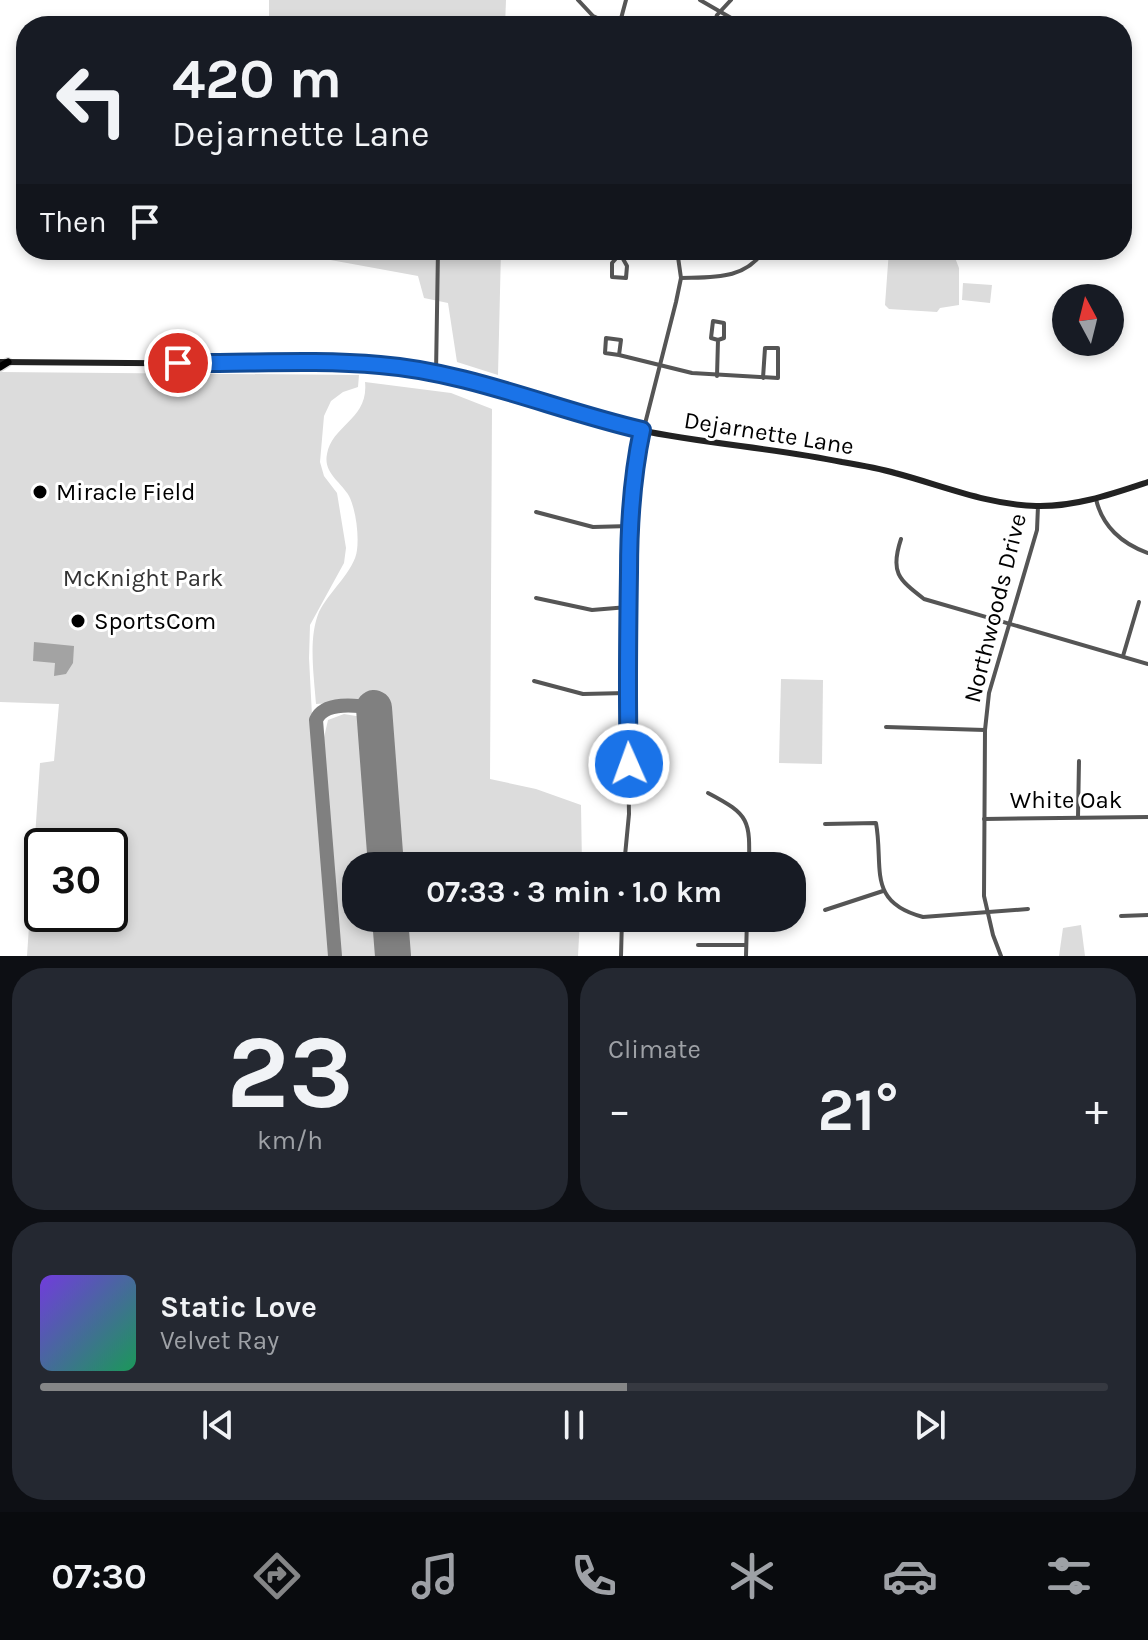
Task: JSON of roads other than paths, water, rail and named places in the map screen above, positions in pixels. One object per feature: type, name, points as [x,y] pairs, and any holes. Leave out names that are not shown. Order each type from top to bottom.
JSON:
[{"type":"main road","name":"Dejarnette Lane","points":[[2,363],[381,365],[436,373],[642,430],[819,457],[891,472],[985,499],[1038,506],[1096,499],[1148,482]]},
{"type":"street","points":[[579,0],[593,16]]},
{"type":"street","points":[[700,0],[725,16]]},
{"type":"street","points":[[718,16],[731,0]]},
{"type":"street","points":[[436,373],[438,260]]},
{"type":"street","points":[[614,260],[612,277],[626,278],[627,266],[623,260]]},
{"type":"street","points":[[625,852],[629,801],[628,607],[633,471],[681,278],[678,260]]},
{"type":"street","points":[[681,278],[731,276],[758,260]]},
{"type":"street","points":[[713,321],[724,323],[724,338],[718,340],[711,338],[713,321]]},
{"type":"street","points":[[619,355],[621,340],[606,338],[605,353],[692,373],[717,376],[763,378],[778,378],[778,348],[765,348],[763,378]]},
{"type":"street","points":[[717,376],[718,340]]},
{"type":"street","points":[[1096,499],[1100,516],[1129,547],[1148,553]]},
{"type":"street","name":"Northwoods Drive","points":[[1001,956],[984,896],[985,730],[989,693],[1037,530],[1038,506]]},
{"type":"street","points":[[536,512],[593,527],[630,526]]},
{"type":"street","points":[[901,539],[894,560],[900,581],[924,599],[1148,664]]},
{"type":"street","points":[[536,598],[592,610],[628,607]]},
{"type":"street","points":[[1123,656],[1139,602]]},
{"type":"street","points":[[534,681],[583,694],[627,693]]},
{"type":"street","points":[[886,727],[985,730]]},
{"type":"street","points":[[1078,817],[1079,761]]},
{"type":"street","points":[[708,793],[735,807],[750,828],[749,852]]},
{"type":"street","name":"White Oak","points":[[984,819],[1148,817]]},
{"type":"street","points":[[825,824],[876,823],[880,846],[878,874],[883,891],[894,905],[923,917],[1028,909]]},
{"type":"street","points":[[825,910],[883,891]]},
{"type":"street","points":[[1121,916],[1148,915]]},
{"type":"street","points":[[621,956],[622,932]]},
{"type":"street","points":[[746,932],[746,956]]},
{"type":"street","points":[[698,945],[746,945]]},
{"type":"place","name":"Miracle Field","points":[[40,492]]},
{"type":"place","name":"SportsCom","points":[[78,621]]},
{"type":"park label","name":"McKnight Park","points":[[143,578]]}]
